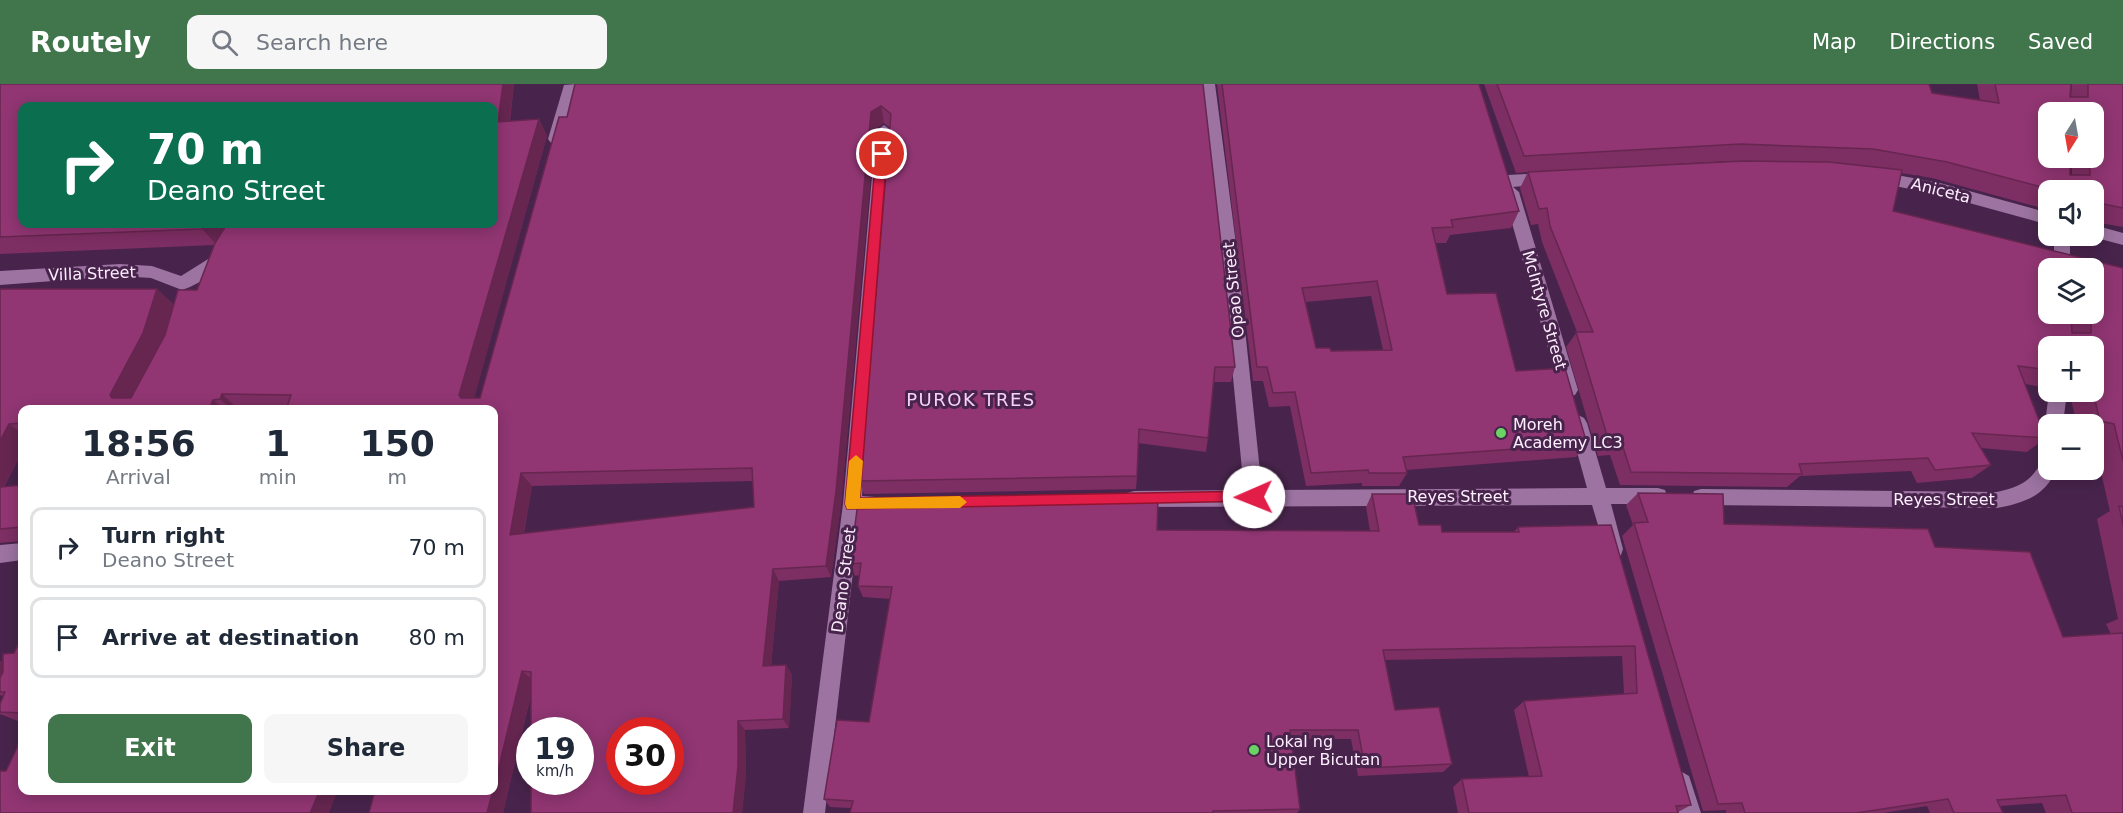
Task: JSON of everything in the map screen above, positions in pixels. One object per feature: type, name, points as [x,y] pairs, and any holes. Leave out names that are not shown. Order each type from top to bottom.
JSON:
[{"type":"street","name":"Opao Street","points":[[1208,84],[1254,497]]},
{"type":"street","points":[[552,155],[571,85]]},
{"type":"street","name":"Deano Street","points":[[814,813],[852,504],[884,131]]},
{"type":"street","name":"McIntyre Street","points":[[1501,160],[1619,564]]},
{"type":"street","name":"Aniceta","points":[[1858,174],[1940,189],[2038,216]]},
{"type":"street","points":[[1508,181],[1566,178]]},
{"type":"street","name":"Villa Street","points":[[0,278],[120,270],[152,272],[184,291],[225,255],[239,228]]},
{"type":"street","points":[[2104,234],[2123,239]]},
{"type":"street","name":"Reyes Street","points":[[1112,500],[1599,495],[1997,500],[2034,490],[2042,480]]},
{"type":"street","points":[[852,504],[899,503]]},
{"type":"street","points":[[0,554],[18,552]]},
{"type":"street","points":[[1677,768],[1690,813]]},
{"type":"building","points":[[0,84],[503,84],[498,122],[498,102],[18,102],[18,228],[203,228],[0,237]]},
{"type":"building","points":[[575,84],[1203,84],[1235,367],[1215,367],[1208,438],[1139,429],[1137,476],[860,481],[891,114],[881,106],[871,112],[836,491],[826,566],[773,569],[763,666],[786,665],[783,719],[738,721],[738,766],[733,813],[531,813],[531,795],[594,795],[594,717],[531,717],[531,672],[522,671],[498,770],[498,405],[288,405],[291,395],[222,394],[220,399],[213,400],[211,405],[18,405],[18,423],[9,424],[0,441],[0,289],[157,289],[143,333],[110,395],[112,398],[131,398],[165,335],[178,290],[197,290],[215,243],[224,228],[498,228],[498,122],[539,119],[459,395],[461,398],[480,398],[559,117],[567,117]],"holes":[[[752,468],[754,507],[510,535],[521,473]]]},
{"type":"building","points":[[1222,84],[1479,84],[1519,211],[1451,220],[1453,227],[1432,228],[1447,294],[1496,293],[1516,371],[1565,368],[1587,444],[1403,457],[1407,473],[1369,473],[1368,470],[1311,473],[1295,392],[1273,393],[1267,367],[1257,367]],"holes":[[[1377,281],[1392,350],[1331,351],[1330,348],[1316,348],[1302,288]]]},
{"type":"building","points":[[1497,84],[1929,84],[1932,93],[1999,103],[1995,84],[2071,84],[2070,97],[2088,97],[2088,84],[2123,84],[2123,208],[2104,204],[2104,180],[2038,180],[2038,186],[1947,162],[1873,149],[1741,144],[1524,156]]},
{"type":"building","points":[[1743,161],[1829,162],[1902,170],[1893,211],[2083,258],[2038,258],[2038,324],[2072,324],[2072,333],[2091,333],[2091,324],[2104,324],[2104,263],[2123,268],[2123,461],[2114,424],[2104,422],[2104,414],[2098,414],[2095,402],[2104,402],[2104,336],[2038,336],[2038,369],[2018,366],[2038,417],[2038,437],[1972,433],[1991,465],[1935,470],[1928,458],[1799,464],[1802,474],[1631,472],[1621,441],[1609,442],[1576,332],[1593,332],[1550,226],[1547,208],[1539,209],[1528,172]]},
{"type":"building","points":[[18,485],[18,527],[0,529],[0,487]]},
{"type":"building","points":[[1638,493],[1723,494],[1724,524],[1928,529],[1935,547],[2030,552],[2063,637],[2123,633],[2123,813],[2072,813],[2066,795],[1997,800],[2003,813],[1954,813],[1948,799],[1856,813],[1745,813],[1742,803],[1718,804],[1634,523],[1648,522]]},
{"type":"building","points":[[1372,494],[1412,494],[1419,525],[1441,525],[1442,532],[1519,532],[1518,527],[1611,525],[1691,805],[1676,806],[1678,813],[1469,813],[1462,779],[1542,776],[1524,701],[1637,693],[1635,646],[1383,650],[1395,710],[1439,707],[1452,764],[1365,768],[1358,730],[1290,730],[1300,809],[1213,811],[1213,813],[850,813],[853,801],[824,799],[837,720],[869,722],[892,587],[858,586],[861,563],[850,564],[858,502],[1158,496],[1157,530],[1379,531]]},
{"type":"building","points":[[2119,506],[2123,507],[2123,525]]},
{"type":"building","points":[[18,645],[18,713],[0,712],[0,704],[5,692],[0,692],[3,654],[14,653]]},
{"type":"building","points":[[18,746],[18,795],[318,795],[310,813],[0,813],[0,771],[6,771]]},
{"type":"building","points":[[374,795],[492,795],[487,813],[369,813]]},
{"type":"slow traffic","points":[[856,461],[852,504],[960,502]]},
{"type":"place","name":"Moreh Academy LC3","points":[[1501,433]]},
{"type":"place","name":"Lokal ng Upper Bicutan","points":[[1254,750]]},
{"type":"district","name":"PUROK TRES","points":[[971,400]]},
{"type":"route","points":[[882,154],[852,504],[1254,497]]}]
